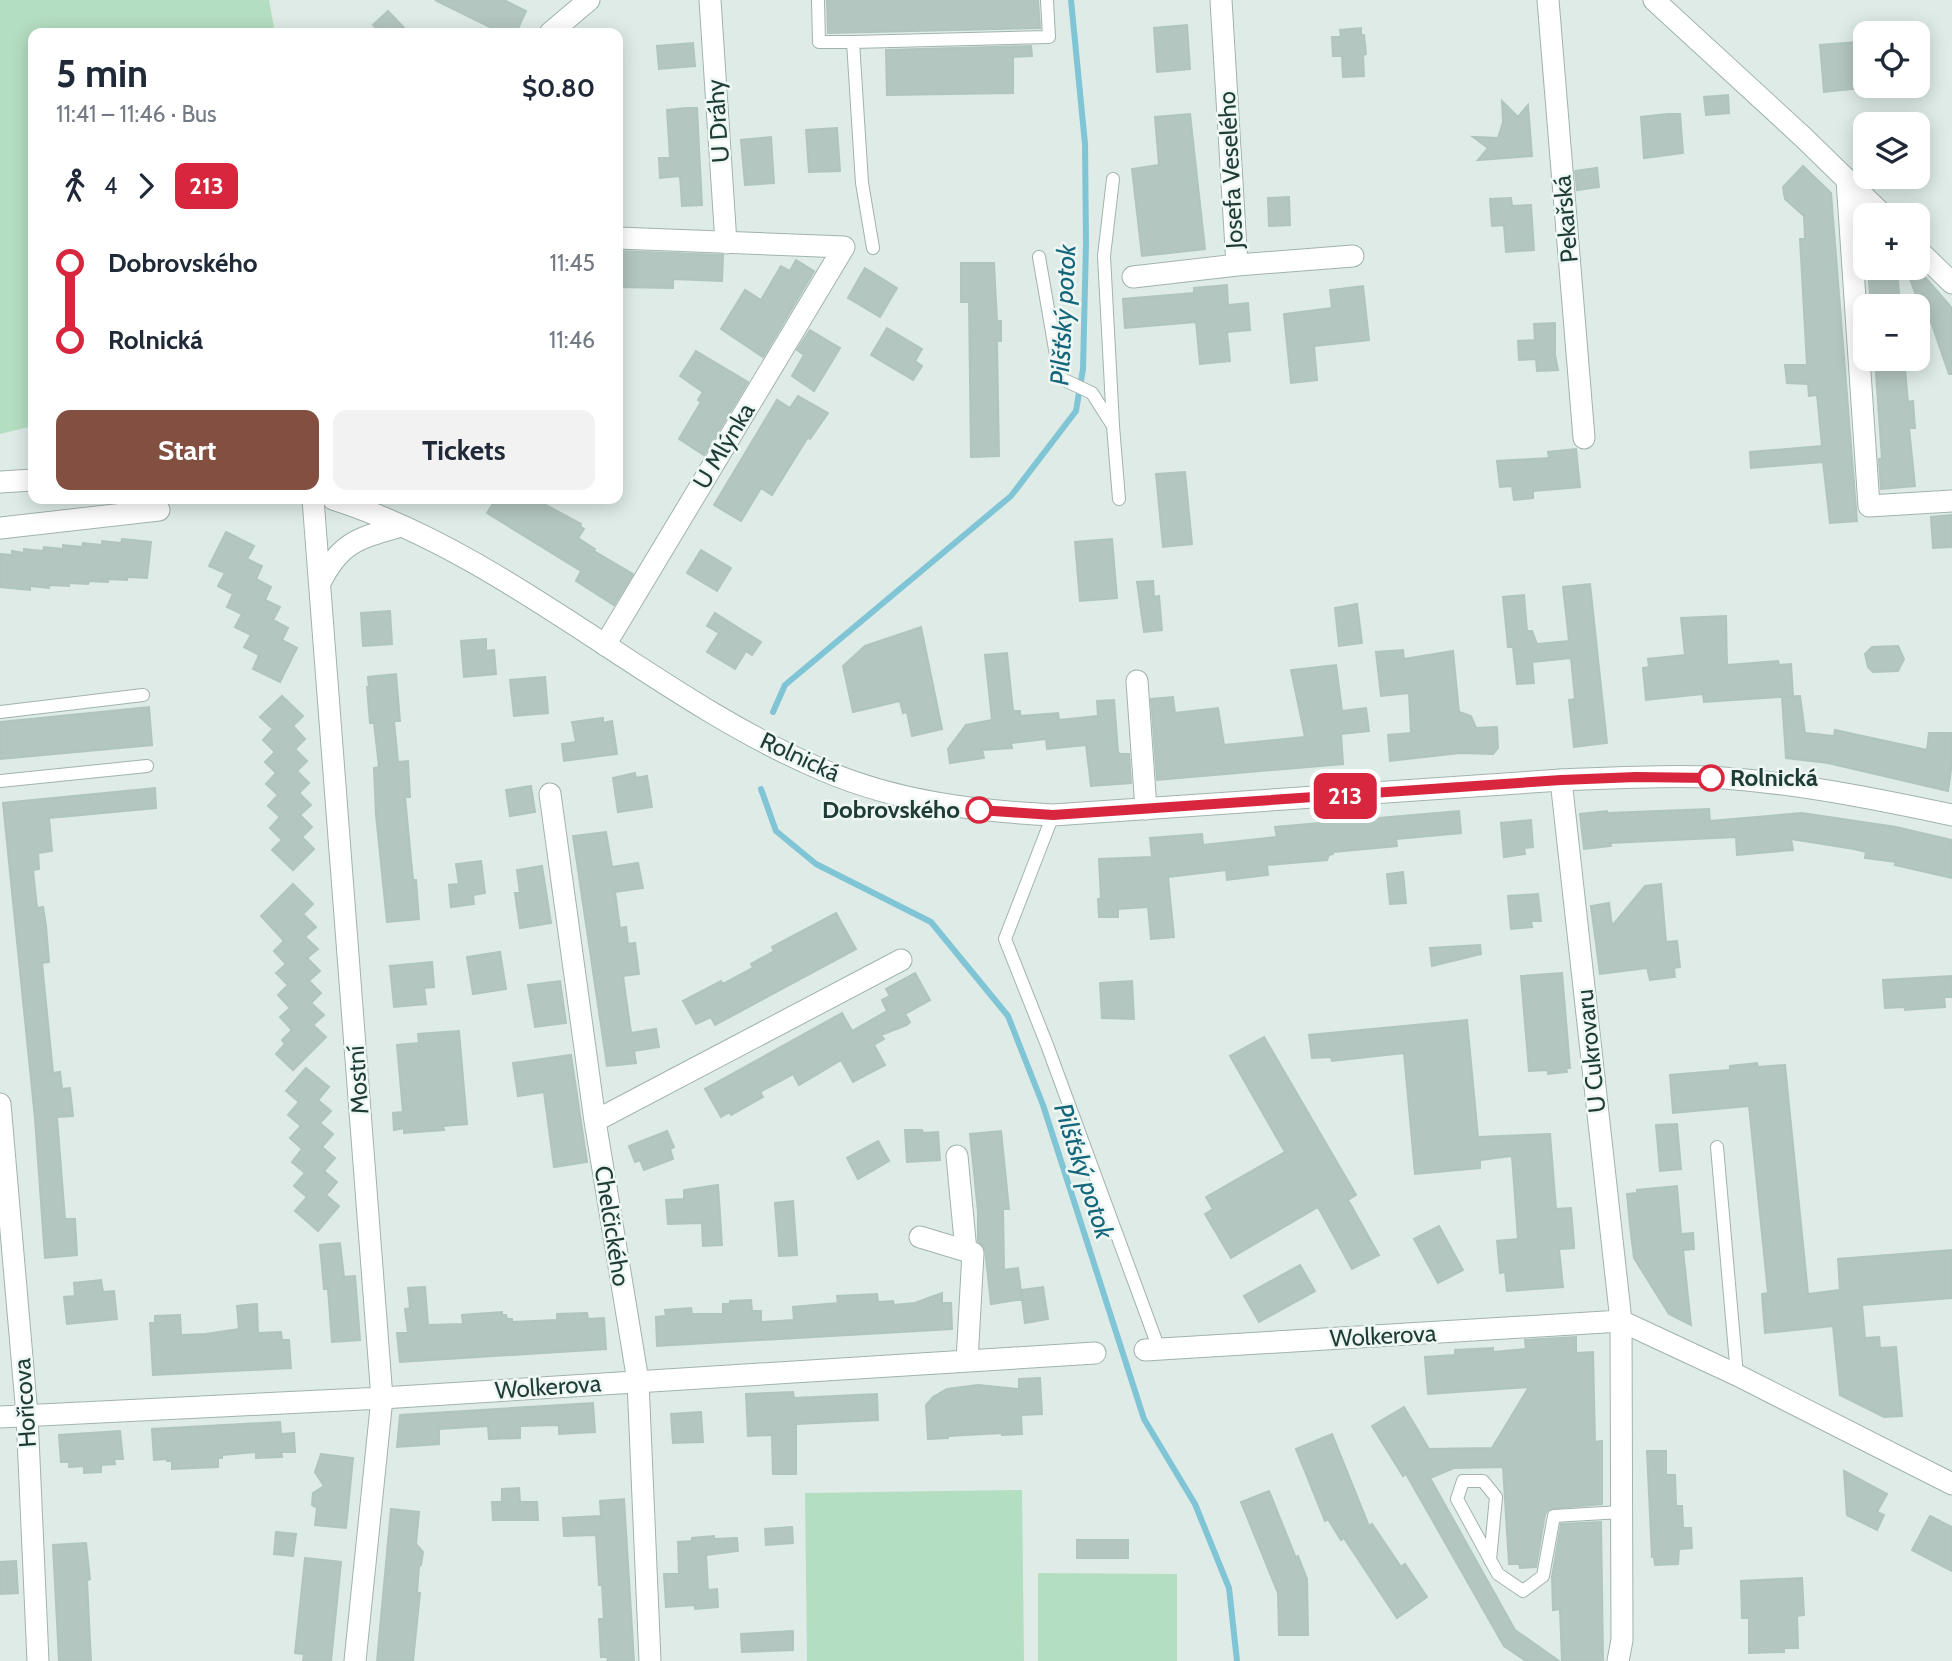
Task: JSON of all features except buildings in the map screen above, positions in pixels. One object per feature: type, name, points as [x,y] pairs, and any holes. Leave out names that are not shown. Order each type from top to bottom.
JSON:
[{"type":"street","points":[[556,28],[589,0]]},
{"type":"street","name":"U Dráhy","points":[[710,0],[726,243]]},
{"type":"street","name":"Josefa Veselého","points":[[1221,0],[1237,265],[1353,256]]},
{"type":"street","name":"Pekařská","points":[[1548,0],[1584,438]]},
{"type":"street","points":[[1654,0],[1871,203]]},
{"type":"street","points":[[1847,180],[1869,506],[1952,501]]},
{"type":"street","points":[[623,238],[726,243]]},
{"type":"street","name":"U Mlýnka","points":[[605,645],[844,247],[726,243]]},
{"type":"street","points":[[1930,262],[1952,283]]},
{"type":"street","points":[[1133,277],[1237,265]]},
{"type":"street","points":[[0,482],[28,480]]},
{"type":"street","name":"Mostní","points":[[313,504],[382,1398],[355,1661]]},
{"type":"street","name":"Rolnická","points":[[346,504],[401,526],[467,559],[760,740],[824,771],[868,787],[929,803],[991,812],[1053,815],[1636,777],[1711,778],[1845,792],[1952,815]]},
{"type":"street","points":[[0,527],[159,510]]},
{"type":"street","points":[[320,583],[338,552],[347,545],[401,526]]},
{"type":"street","points":[[1137,681],[1146,809]]},
{"type":"street","name":"U Cukrovaru","points":[[1561,780],[1621,1321],[1622,1640],[1618,1661]]},
{"type":"street","name":"Chelčického","points":[[550,794],[595,1121],[638,1381],[650,1661]]},
{"type":"street","points":[[595,1121],[901,960]]},
{"type":"street","name":"Hořicova","points":[[0,1104],[27,1415],[38,1661]]},
{"type":"street","points":[[957,1156],[966,1251]]},
{"type":"street","points":[[920,1237],[973,1253],[967,1361]]},
{"type":"street","points":[[1621,1321],[1737,1375],[1952,1484]]},
{"type":"street","name":"Wolkerova","points":[[1152,1350],[1621,1321]]},
{"type":"street","name":"Wolkerova","points":[[0,1417],[382,1398],[1095,1353]]},
{"type":"lane","points":[[818,0],[819,42],[1049,37],[1047,0]]},
{"type":"lane","points":[[853,42],[862,183],[873,248]]},
{"type":"lane","points":[[1113,179],[1104,256],[1119,499]]},
{"type":"lane","points":[[1039,257],[1060,378],[1092,393],[1113,426]]},
{"type":"lane","points":[[0,712],[143,695]]},
{"type":"lane","points":[[0,781],[146,766]]},
{"type":"lane","points":[[1053,815],[1005,939],[1048,1045],[1152,1350]]},
{"type":"lane","points":[[1717,1147],[1737,1375]]},
{"type":"lane","points":[[1490,1560],[1496,1497],[1483,1481],[1463,1481],[1457,1499],[1490,1560],[1498,1574],[1523,1591],[1543,1576],[1555,1516],[1621,1512]]},
{"type":"green space","points":[[0,0],[269,0],[274,28],[28,28],[28,427],[0,434]]},
{"type":"green space","points":[[1022,1490],[1024,1661],[807,1661],[805,1493]]},
{"type":"green space","points":[[1038,1573],[1177,1574],[1177,1661],[1038,1661]]},
{"type":"waterway","name":"Pilšťský potok","points":[[773,712],[785,685],[1011,496],[1076,411],[1083,369],[1085,144],[1071,0]]},
{"type":"waterway","name":"Pilšťský potok","points":[[761,789],[776,831],[816,864],[931,922],[1008,1016],[1043,1105],[1144,1419],[1195,1504],[1229,1588],[1237,1661]]},
{"type":"bus line","name":"213","points":[[979,810],[1053,815],[1561,780],[1711,778]]},
{"type":"place","name":"Rolnická","points":[[1711,778]]},
{"type":"place","name":"Dobrovského","points":[[979,810]]}]
